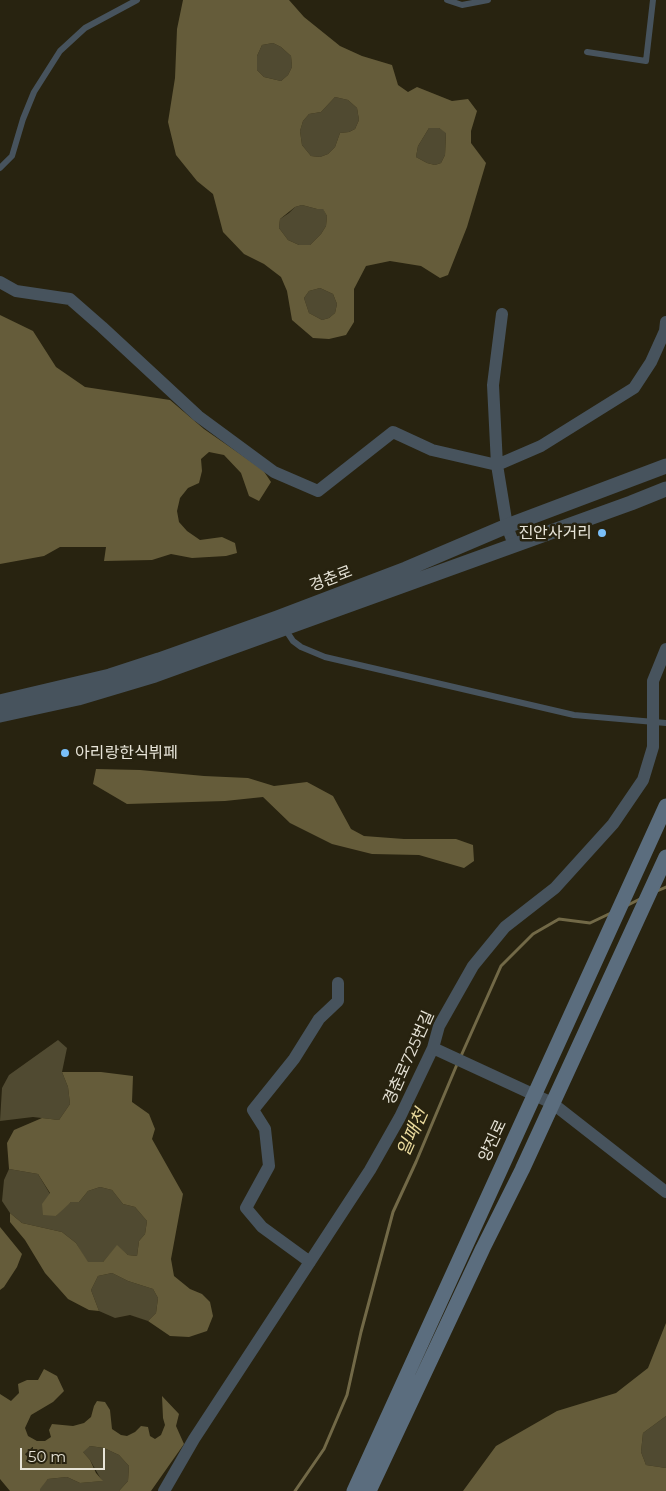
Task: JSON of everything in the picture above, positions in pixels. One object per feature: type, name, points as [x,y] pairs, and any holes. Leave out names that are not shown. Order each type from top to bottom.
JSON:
[{"type":"main road","name":"양진로","points":[[354,1491],[666,806]]},
{"type":"main road","points":[[369,1491],[447,1322],[522,1170],[664,862]]},
{"type":"street","points":[[0,282],[16,291],[70,300],[198,416],[274,472],[318,492],[393,432],[432,450],[497,465],[541,446],[634,388],[651,362],[665,331],[666,322]]},
{"type":"street","points":[[502,314],[493,385],[497,465],[507,526],[514,545]]},
{"type":"street","name":"경춘로","points":[[0,702],[110,676],[160,660],[278,618],[406,569],[507,526],[666,466]]},
{"type":"street","name":"경춘로","points":[[0,715],[78,698],[155,675],[666,489]]},
{"type":"street","name":"경춘로725번길","points":[[164,1491],[194,1439],[370,1170],[436,1049],[439,1026],[474,966],[505,927],[555,888],[613,824],[643,780],[660,723],[654,681],[666,649]]},
{"type":"street","points":[[310,1262],[262,1227],[246,1208],[268,1166],[265,1128],[253,1110],[294,1059],[319,1020],[338,1001],[338,982]]},
{"type":"street","points":[[436,1049],[552,1103],[666,1192]]},
{"type":"lane","points":[[0,168],[12,156],[23,119],[34,92],[60,51],[85,28],[137,0]]},
{"type":"lane","points":[[447,0],[462,5],[488,0]]},
{"type":"lane","points":[[588,52],[646,61],[653,0]]},
{"type":"lane","points":[[284,628],[293,641],[301,647],[325,656],[574,715],[660,723]]},
{"type":"shaded area","points":[[183,0],[289,0],[304,17],[340,46],[362,56],[392,65],[398,85],[408,92],[417,87],[452,101],[468,99],[477,111],[471,131],[471,143],[486,163],[467,227],[448,275],[440,278],[421,266],[390,261],[366,266],[354,289],[354,322],[346,335],[329,339],[313,338],[292,320],[287,291],[281,277],[264,264],[244,254],[223,232],[213,194],[197,181],[176,155],[168,122],[175,78],[177,29]],"holes":[[[273,43],[291,56],[292,67],[288,75],[281,81],[264,77],[257,70],[257,56],[262,45]],[[335,97],[348,100],[357,108],[359,120],[355,129],[340,133],[335,147],[328,154],[320,157],[311,156],[302,145],[300,131],[303,121],[309,114],[321,112]],[[429,128],[439,128],[446,133],[445,155],[441,163],[435,165],[416,157],[418,146]],[[302,205],[323,209],[327,216],[326,226],[310,245],[299,245],[288,240],[279,228],[280,219],[295,207]],[[320,288],[333,294],[337,304],[335,313],[329,318],[322,320],[309,313],[304,298],[309,291]]]},
{"type":"shaded area","points":[[273,43],[291,56],[292,67],[288,75],[281,81],[264,77],[257,70],[257,56],[262,45]]},
{"type":"shaded area","points":[[335,97],[348,100],[357,108],[359,120],[355,129],[340,133],[335,147],[328,154],[320,157],[311,156],[302,145],[300,131],[303,121],[309,114],[321,112]]},
{"type":"shaded area","points":[[429,128],[439,128],[446,132],[445,155],[441,163],[435,165],[416,157],[418,146]]},
{"type":"shaded area","points":[[302,205],[317,209],[323,208],[327,216],[326,226],[310,245],[299,245],[288,240],[279,228],[280,219],[295,207]]},
{"type":"shaded area","points":[[320,288],[333,294],[337,304],[335,313],[329,318],[322,320],[309,313],[304,298],[309,291]]},
{"type":"shaded area","points":[[0,315],[33,331],[56,367],[85,387],[170,400],[204,429],[263,470],[271,482],[259,501],[249,496],[241,473],[224,455],[209,452],[201,459],[202,471],[199,483],[188,488],[180,498],[177,511],[179,522],[187,531],[200,540],[222,537],[235,543],[237,553],[226,556],[192,558],[171,554],[152,560],[104,561],[106,547],[60,547],[44,556],[0,564]]},
{"type":"shaded area","points":[[96,769],[140,770],[248,778],[274,786],[307,782],[333,796],[351,829],[364,836],[404,839],[456,839],[473,845],[474,861],[464,868],[419,855],[372,854],[332,844],[290,823],[263,797],[225,801],[127,804],[93,784]]},
{"type":"shaded area","points":[[58,1040],[67,1048],[62,1072],[68,1087],[70,1104],[59,1120],[33,1117],[0,1121],[2,1088],[9,1075]]},
{"type":"shaded area","points":[[62,1072],[101,1072],[133,1076],[132,1102],[149,1114],[155,1129],[152,1139],[183,1194],[171,1259],[174,1276],[190,1289],[202,1294],[210,1302],[213,1316],[207,1331],[189,1337],[170,1336],[148,1321],[156,1313],[158,1298],[153,1289],[128,1281],[112,1273],[98,1276],[91,1290],[99,1311],[89,1310],[68,1299],[45,1273],[25,1240],[10,1222],[10,1213],[22,1223],[62,1232],[76,1243],[88,1262],[103,1262],[117,1245],[128,1255],[137,1256],[139,1241],[145,1234],[147,1221],[135,1207],[123,1204],[112,1190],[100,1187],[88,1191],[79,1202],[71,1202],[56,1216],[43,1215],[42,1204],[50,1193],[38,1174],[9,1169],[7,1143],[14,1130],[42,1118],[59,1120],[70,1104],[68,1087]]},
{"type":"shaded area","points":[[9,1169],[38,1174],[50,1194],[56,1216],[71,1202],[79,1202],[88,1191],[100,1187],[112,1190],[123,1204],[135,1207],[147,1221],[145,1234],[139,1241],[137,1256],[128,1255],[117,1246],[103,1262],[87,1262],[76,1243],[62,1232],[22,1223],[10,1213],[2,1201],[4,1180]]},
{"type":"shaded area","points":[[0,1227],[22,1254],[17,1267],[0,1290]]},
{"type":"shaded area","points":[[112,1273],[128,1281],[153,1289],[158,1298],[156,1313],[148,1321],[130,1315],[115,1318],[99,1311],[91,1290],[98,1276]]},
{"type":"shaded area","points":[[666,1323],[666,1416],[643,1433],[641,1452],[646,1465],[666,1468],[666,1491],[463,1491],[496,1446],[557,1411],[616,1393],[648,1368]]},
{"type":"shaded area","points":[[44,1369],[57,1376],[64,1391],[53,1402],[31,1415],[25,1428],[28,1436],[37,1441],[45,1441],[51,1437],[49,1430],[52,1424],[73,1426],[84,1423],[91,1417],[97,1401],[105,1402],[110,1410],[112,1429],[121,1435],[127,1436],[141,1426],[148,1427],[150,1436],[155,1439],[161,1435],[165,1425],[162,1396],[179,1414],[176,1426],[184,1444],[151,1491],[119,1491],[128,1481],[129,1466],[119,1455],[104,1448],[90,1446],[83,1452],[103,1481],[80,1483],[67,1477],[48,1479],[40,1491],[10,1491],[0,1479],[0,1394],[11,1401],[19,1393],[18,1384],[27,1380],[38,1380]]},
{"type":"shaded area","points":[[666,1416],[666,1468],[646,1465],[641,1452],[643,1433]]},
{"type":"shaded area","points":[[90,1446],[104,1448],[119,1455],[129,1466],[128,1481],[119,1491],[40,1491],[39,1489],[48,1479],[67,1477],[80,1483],[102,1481],[90,1460],[82,1451]]},
{"type":"waterway","name":"일패천","points":[[657,891],[666,887]]},
{"type":"waterway","name":"일패천","points":[[626,906],[640,899]]},
{"type":"waterway","name":"일패천","points":[[461,1056],[501,966],[533,934],[559,919],[590,923],[611,913]]},
{"type":"waterway","name":"일패천","points":[[295,1491],[324,1449],[347,1395],[361,1332],[393,1212],[458,1062]]},
{"type":"place","name":"진안사거리","points":[[602,533]]},
{"type":"place","name":"아리랑한식뷔페","points":[[65,753]]}]
